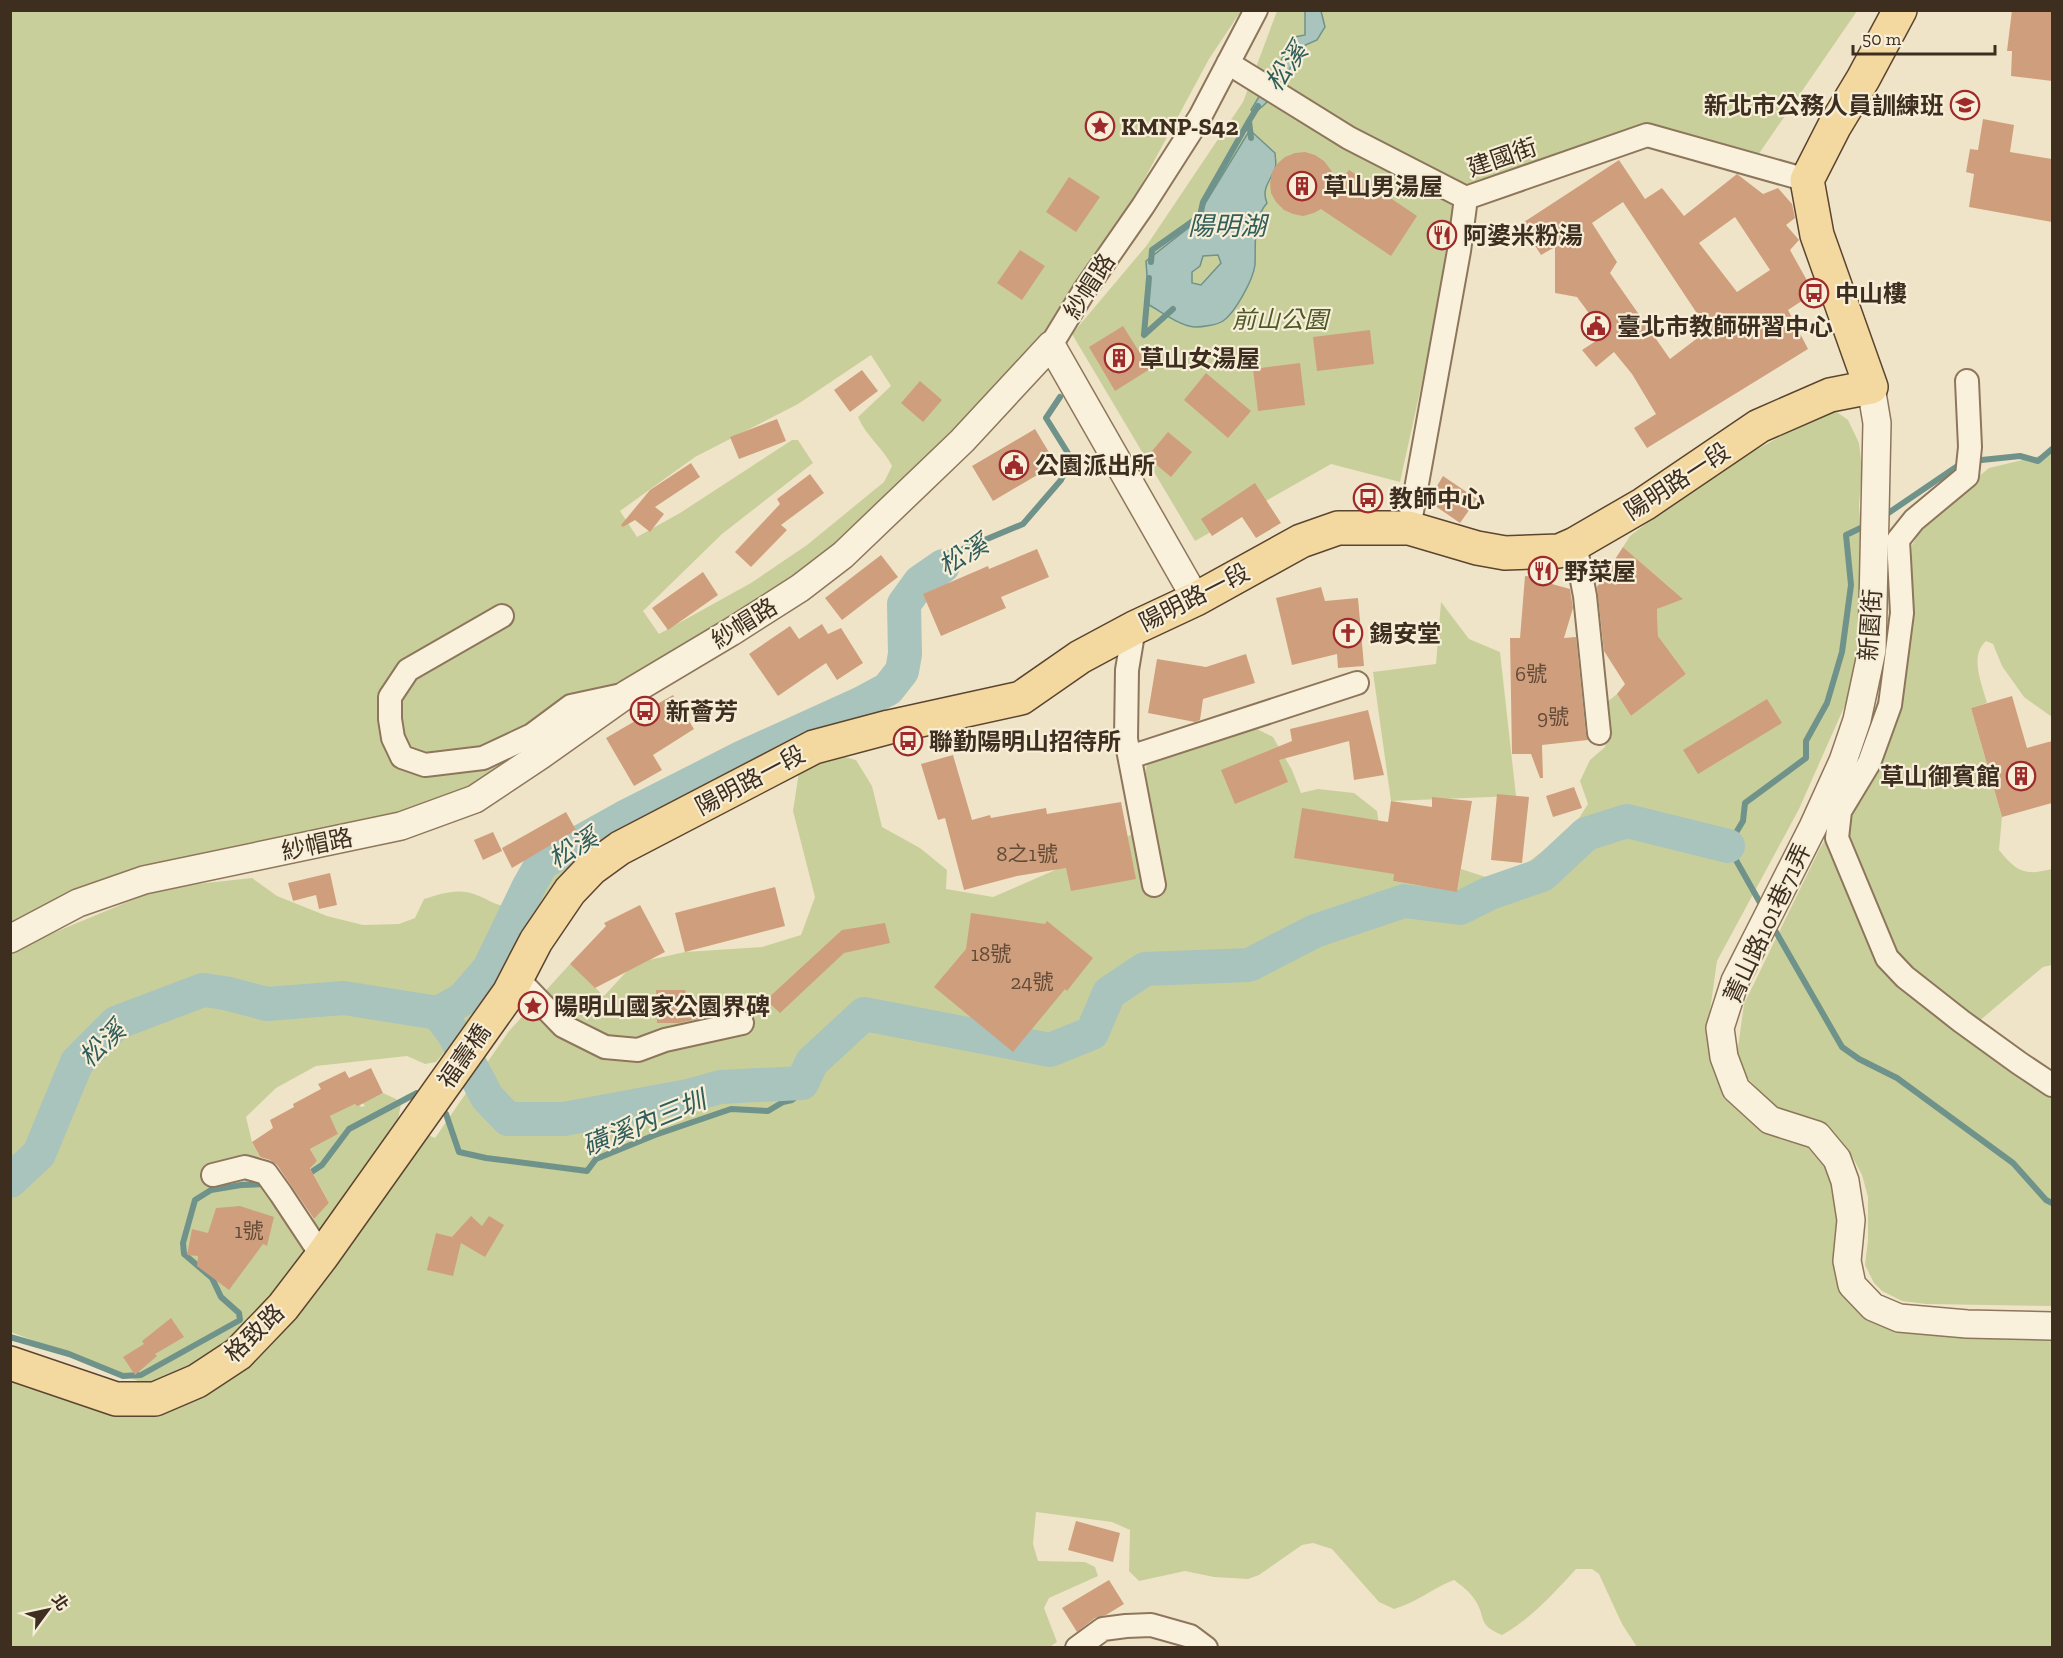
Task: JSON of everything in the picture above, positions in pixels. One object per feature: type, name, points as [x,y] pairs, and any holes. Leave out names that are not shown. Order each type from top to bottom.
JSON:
[{"type":"main road","points":[[1870,387],[1817,235],[1807,180],[1900,10]]},
{"type":"main road","name":"陽明路一段","points":[[513,986],[547,924],[570,891],[591,869],[620,848],[814,747],[889,727],[1022,698],[1080,657],[1301,541],[1338,528],[1409,528],[1477,548],[1505,553],[1559,551],[1644,504],[1759,426],[1830,395],[1870,387]]},
{"type":"main road","name":"福壽橋","points":[[419,1119],[513,986]]},
{"type":"main road","name":"格致路","points":[[10,1363],[116,1399],[155,1399],[196,1381],[238,1354],[283,1307],[419,1119]]},
{"type":"street","name":"紗帽路","points":[[10,939],[78,903],[144,880],[401,826],[475,799],[627,694],[800,588],[843,555],[962,441],[1051,345],[1084,291],[1143,206],[1200,117],[1256,10]]},
{"type":"street","points":[[1228,63],[1350,138],[1466,198]]},
{"type":"street","name":"建國街","points":[[1409,528],[1459,251],[1466,198],[1647,135],[1807,180]]},
{"type":"street","points":[[1051,345],[1196,598]]},
{"type":"street","name":"新園街","points":[[1825,833],[1869,763],[1890,705],[1902,613],[1898,540],[1914,520],[1967,476],[1969,457],[1967,381]]},
{"type":"street","name":"新園街","points":[[1825,833],[1843,761],[1857,720],[1872,651],[1877,423],[1870,387]]},
{"type":"street","points":[[1575,544],[1585,596],[1599,733]]},
{"type":"street","points":[[502,616],[408,670],[390,697],[393,738],[402,757],[425,765],[483,758],[532,735],[571,706],[627,694]]},
{"type":"street","points":[[1134,628],[1127,670],[1126,739],[1154,885]]},
{"type":"street","points":[[1130,757],[1357,683]]},
{"type":"street","points":[[1825,833],[1887,958],[1905,977],[1961,1021],[2052,1085]]},
{"type":"street","name":"菁山路101巷71弄","points":[[1825,833],[1735,981],[1720,1028],[1724,1057],[1736,1089],[1770,1120],[1817,1135],[1837,1159],[1845,1181],[1851,1220],[1847,1261],[1852,1284],[1873,1307],[1899,1318],[1967,1324],[2052,1326]]},
{"type":"street","points":[[513,986],[562,1026],[605,1047],[638,1050],[665,1040],[742,1023]]},
{"type":"street","points":[[213,1175],[245,1167],[266,1173],[322,1256]]},
{"type":"street","points":[[1077,1647],[1103,1629],[1134,1625],[1151,1625],[1190,1636],[1206,1647]]},
{"type":"green space","points":[[10,11],[1241,11],[1209,59],[1138,191],[1064,311],[1016,367],[838,553],[474,795],[11,924]],"holes":[[[871,355],[891,386],[858,417],[892,466],[884,482],[807,545],[751,583],[659,634],[643,611],[722,534],[813,463],[798,440],[792,440],[680,513],[637,537],[620,511],[695,457],[798,404]]]},
{"type":"green space","name":"前山公園","points":[[1277,11],[1857,11],[1758,155],[1630,132],[1464,192],[1400,482],[1331,464],[1195,541],[1072,334],[1147,245],[1243,102]]},
{"type":"green space","points":[[1834,410],[1848,420],[1859,443],[1862,467],[1859,506],[1865,572],[1853,687],[1799,809],[1717,961],[1707,1032],[1713,1057],[1814,1148],[1826,1169],[1836,1192],[1849,1300],[2052,1333],[2052,1647],[1637,1647],[1622,1624],[1599,1574],[1592,1569],[1576,1569],[1533,1613],[1502,1635],[1485,1624],[1475,1600],[1454,1580],[1394,1609],[1379,1602],[1332,1549],[1313,1543],[1302,1545],[1259,1575],[1248,1579],[1214,1577],[1185,1571],[1139,1581],[1129,1571],[1130,1530],[1112,1522],[1036,1512],[1033,1544],[1038,1561],[1085,1562],[1095,1567],[1098,1576],[1049,1598],[1044,1608],[1057,1642],[1050,1647],[11,1647],[10,1373],[182,1401],[421,1132],[435,1138],[509,1031],[570,964],[604,996],[627,971],[649,960],[685,952],[762,947],[801,935],[815,897],[793,811],[800,765],[838,755],[856,760],[872,786],[882,827],[920,848],[947,870],[946,889],[993,897],[1115,844],[1132,834],[1147,764],[1251,726],[1273,737],[1292,770],[1301,793],[1318,789],[1354,793],[1377,811],[1382,846],[1397,858],[1393,881],[1457,892],[1461,869],[1489,878],[1515,872],[1572,829],[1588,804],[1580,781],[1590,760],[1605,747],[1610,726],[1606,703],[1617,694],[1631,716],[1686,674],[1658,636],[1657,609],[1682,598],[1623,547],[1630,536],[1705,478],[1811,417]]},
{"type":"green space","points":[[2052,453],[2052,717],[2024,697],[2002,666],[1993,644],[1986,641],[1978,654],[1978,670],[1987,703],[1971,708],[2002,817],[1999,850],[2016,868],[2028,872],[2052,869],[2052,965],[2043,967],[1978,1022],[2052,1089],[2052,1306],[1926,1304],[1902,1301],[1882,1291],[1874,1283],[1865,1265],[1868,1240],[1868,1197],[1862,1175],[1852,1156],[1829,1128],[1820,1121],[1780,1110],[1771,1105],[1744,1074],[1737,1055],[1744,1004],[1820,848],[1882,755],[1907,630],[1912,545],[1928,518],[1989,468]]},
{"type":"green space","points":[[1441,602],[1469,639],[1500,652],[1516,796],[1391,801],[1373,672],[1436,664]]},
{"type":"green space","points":[[585,860],[573,875],[546,894],[497,982],[463,1030],[436,1062],[425,1064],[407,1056],[316,1066],[276,1088],[246,1117],[252,1142],[263,1164],[308,1225],[329,1203],[310,1167],[317,1161],[310,1149],[338,1134],[330,1116],[355,1104],[365,1106],[363,1103],[383,1093],[401,1104],[395,1135],[256,1325],[159,1389],[11,1332],[10,951],[161,888],[252,878],[277,896],[327,916],[363,925],[399,924],[415,918],[424,899],[452,892],[472,893],[505,906],[525,873]]},
{"type":"water","points":[[1305,11],[1321,11],[1325,27],[1317,40],[1301,47],[1276,92],[1254,113],[1251,110],[1295,37],[1305,35]]},
{"type":"water","name":"陽明湖","points":[[1252,132],[1275,153],[1276,163],[1265,193],[1267,203],[1257,225],[1254,271],[1238,304],[1228,317],[1217,324],[1189,326],[1149,305],[1146,261],[1192,225],[1248,133]],"holes":[[[1218,255],[1221,263],[1201,285],[1192,283],[1192,272],[1200,266],[1203,256]]]},
{"type":"building","points":[[2012,10],[2052,10],[2052,81],[2011,76],[2012,51],[2007,51]]},
{"type":"building","points":[[1983,119],[2014,125],[2010,152],[2052,159],[2052,222],[1969,207],[1974,174],[1966,172],[1970,149],[1978,150]]},
{"type":"building","points":[[1305,152],[1324,161],[1340,182],[1349,170],[1417,216],[1391,256],[1321,209],[1303,216],[1284,210],[1276,202],[1271,193],[1272,172],[1285,157]]},
{"type":"building","points":[[1619,160],[1645,199],[1662,188],[1684,216],[1737,174],[1763,194],[1778,188],[1792,204],[1795,218],[1786,225],[1799,240],[1790,250],[1814,293],[1788,310],[1808,349],[1647,448],[1634,428],[1656,414],[1632,374],[1614,352],[1596,367],[1582,350],[1605,335],[1577,297],[1555,293],[1555,247],[1541,255],[1521,224]],"holes":[[[1623,202],[1708,330],[1670,359],[1610,273],[1617,262],[1592,223]],[[1735,217],[1770,270],[1737,292],[1699,243]]]},
{"type":"building","points":[[1069,177],[1100,197],[1076,232],[1046,212]]},
{"type":"building","points":[[1020,250],[1045,266],[1022,300],[997,283]]},
{"type":"building","name":"草山女湯屋","points":[[1123,326],[1150,369],[1115,391],[1089,347]]},
{"type":"building","points":[[1370,330],[1374,364],[1317,371],[1313,337]]},
{"type":"building","points":[[1300,363],[1305,405],[1258,411],[1253,369]]},
{"type":"building","points":[[862,370],[878,391],[850,412],[834,390]]},
{"type":"building","points":[[1206,373],[1251,411],[1228,438],[1184,400]]},
{"type":"building","points":[[920,381],[942,400],[923,422],[901,403]]},
{"type":"building","points":[[777,419],[786,441],[739,459],[730,437]]},
{"type":"building","name":"公園派出所","points":[[1035,429],[1056,464],[993,501],[972,466]]},
{"type":"building","points":[[1168,432],[1192,452],[1171,477],[1147,457]]},
{"type":"building","points":[[691,463],[700,477],[655,507],[664,514],[650,532],[635,520],[623,527],[621,525],[650,490]]},
{"type":"building","points":[[810,474],[824,493],[781,525],[787,530],[751,567],[735,552],[780,504],[777,499]]},
{"type":"building","points":[[1443,476],[1477,499],[1460,523],[1428,501]]},
{"type":"building","points":[[1255,483],[1281,523],[1256,538],[1242,517],[1212,536],[1201,519]]},
{"type":"building","points":[[1623,547],[1683,599],[1657,609],[1658,636],[1686,674],[1631,716],[1617,694],[1625,684],[1604,651],[1597,587]]},
{"type":"building","points":[[1037,549],[1049,577],[1001,597],[1006,608],[941,636],[923,594],[988,566],[989,569]]},
{"type":"building","points":[[881,555],[898,577],[842,620],[825,598]]},
{"type":"building","points":[[703,572],[718,595],[668,630],[652,608]]},
{"type":"building","points":[[1525,576],[1553,579],[1552,584],[1570,589],[1573,608],[1564,638],[1576,637],[1588,740],[1542,745],[1543,778],[1540,778],[1531,754],[1512,754],[1510,638],[1520,638]]},
{"type":"building","points":[[1321,587],[1325,601],[1358,598],[1364,666],[1338,668],[1337,654],[1292,665],[1276,598]]},
{"type":"building","points":[[822,624],[828,634],[841,628],[863,663],[837,680],[826,663],[778,696],[749,654],[790,626],[799,639]]},
{"type":"building","points":[[1246,654],[1255,683],[1203,699],[1200,720],[1195,722],[1148,713],[1157,659],[1206,667]]},
{"type":"building","points":[[673,695],[694,729],[653,755],[662,770],[634,786],[606,738],[647,714],[645,711]]},
{"type":"building","name":"草山御賓館","points":[[2012,696],[2027,748],[2052,741],[2052,803],[2002,817],[1971,708]]},
{"type":"building","points":[[1767,699],[1782,723],[1698,774],[1683,750]]},
{"type":"building","points":[[1368,710],[1384,775],[1354,780],[1349,741],[1279,760],[1288,782],[1235,804],[1221,770],[1292,741],[1290,729]]},
{"type":"building","points":[[953,755],[972,820],[990,815],[991,818],[1046,808],[1047,814],[1121,802],[1136,879],[1071,891],[1066,868],[1017,876],[964,890],[945,818],[938,820],[921,764]]},
{"type":"building","points":[[1574,787],[1582,808],[1553,817],[1546,796]]},
{"type":"building","points":[[1497,794],[1529,797],[1522,863],[1491,860]]},
{"type":"building","points":[[1432,797],[1472,801],[1457,892],[1393,881],[1394,874],[1294,858],[1302,808],[1388,822],[1391,801],[1432,807]]},
{"type":"building","points":[[566,812],[576,830],[512,868],[502,848]]},
{"type":"building","points":[[493,832],[502,851],[483,860],[474,840]]},
{"type":"building","points":[[330,873],[337,905],[319,909],[316,895],[293,901],[288,883]]},
{"type":"building","points":[[775,887],[785,926],[685,952],[675,913]]},
{"type":"building","points":[[640,905],[665,952],[595,988],[570,964],[606,926],[604,923]]},
{"type":"building","points":[[971,913],[1045,924],[1047,921],[1093,958],[1013,1052],[934,987],[966,949]]},
{"type":"building","points":[[885,923],[890,943],[844,953],[780,1013],[766,1000],[842,930]]},
{"type":"building","points":[[656,990],[685,990],[693,1006],[707,1001],[707,1017],[679,1023],[657,1023]]},
{"type":"building","points":[[371,1068],[383,1093],[360,1105],[355,1104],[330,1116],[338,1134],[310,1149],[317,1161],[310,1168],[329,1203],[314,1219],[277,1165],[260,1157],[252,1142],[273,1128],[270,1120],[321,1089],[318,1084],[345,1071],[349,1078]]},
{"type":"building","points":[[240,1206],[274,1217],[267,1246],[263,1244],[229,1290],[197,1266],[198,1256],[187,1255],[192,1229],[208,1233],[216,1208]]},
{"type":"building","points":[[471,1216],[482,1226],[489,1216],[504,1225],[485,1257],[461,1243],[453,1276],[427,1270],[436,1233],[452,1237]]},
{"type":"building","points":[[171,1318],[184,1337],[155,1354],[157,1356],[135,1375],[123,1357],[144,1344],[142,1341]]},
{"type":"building","points":[[1076,1521],[1120,1533],[1113,1562],[1068,1550]]},
{"type":"building","points":[[1109,1580],[1124,1604],[1106,1615],[1095,1618],[1077,1632],[1062,1608]]},
{"type":"waterway","name":"松溪","points":[[1251,138],[1249,121],[1258,106]]},
{"type":"waterway","name":"松溪","points":[[1151,262],[1152,250],[1200,216],[1203,202],[1249,121]]},
{"type":"waterway","name":"松溪","points":[[1144,334],[1149,278]]},
{"type":"waterway","name":"松溪","points":[[1144,335],[1173,309]]},
{"type":"waterway","name":"松溪","points":[[943,566],[963,549],[1023,524],[1061,480],[1071,458],[1046,418],[1060,397]]},
{"type":"waterway","points":[[1972,461],[2020,456],[2038,461],[2052,449]]},
{"type":"waterway","points":[[1881,518],[1962,463]]},
{"type":"waterway","points":[[1763,908],[1728,846],[1743,821],[1745,803],[1806,758],[1806,741],[1827,703],[1842,652],[1851,585],[1846,535],[1867,525]]},
{"type":"waterway","name":"松溪","points":[[10,1181],[39,1154],[77,1062],[116,1023],[203,990],[267,1004],[344,998],[438,1013],[463,999],[489,969],[542,863],[623,818],[743,757],[888,689],[902,671],[905,654],[904,604],[920,582],[943,566]]},
{"type":"waterway","points":[[438,1013],[454,1034],[487,1097],[508,1119],[564,1119],[688,1096],[720,1087],[802,1083],[812,1062],[864,1014],[1050,1050],[1092,1033],[1109,993],[1145,969],[1249,965],[1315,931],[1404,901],[1460,908],[1490,893],[1542,875],[1586,834],[1627,821],[1728,846]]},
{"type":"waterway","points":[[1772,925],[1842,1047],[1859,1059],[1897,1078],[2013,1163],[2046,1200],[2052,1203]]},
{"type":"waterway","name":"磺溪內三圳","points":[[439,1109],[446,1114],[459,1152],[486,1158],[587,1171],[596,1159],[655,1135],[731,1109],[768,1111],[783,1102],[792,1100],[801,1093],[802,1083]]},
{"type":"waterway","name":"磺溪內三圳","points":[[307,1175],[322,1165],[349,1129],[417,1093],[424,1098]]},
{"type":"waterway","name":"磺溪內三圳","points":[[10,1337],[69,1354],[123,1376],[141,1375],[240,1320],[239,1313],[221,1297],[212,1278],[184,1254],[183,1243],[195,1200],[211,1190],[265,1184]]},
{"type":"place","name":"新北市公務人員訓練班","points":[[1965,105]]},
{"type":"place","name":"KMNP-S42","points":[[1100,126]]},
{"type":"place","name":"草山男湯屋","points":[[1302,186]]},
{"type":"place","name":"阿婆米粉湯","points":[[1442,235]]},
{"type":"place","name":"中山樓","points":[[1814,293]]},
{"type":"place","name":"臺北市教師研習中心","points":[[1596,326]]},
{"type":"place","name":"草山女湯屋","points":[[1119,358]]},
{"type":"place","name":"公園派出所","points":[[1014,465]]},
{"type":"place","name":"教師中心","points":[[1368,498]]},
{"type":"place","name":"野菜屋","points":[[1543,571]]},
{"type":"place","name":"錫安堂","points":[[1348,633]]},
{"type":"place","name":"新薈芳","points":[[645,711]]},
{"type":"place","name":"聯勤陽明山招待所","points":[[908,741]]},
{"type":"place","name":"草山御賓館","points":[[2021,776]]},
{"type":"place","name":"陽明山國家公園界碑","points":[[533,1006]]}]
